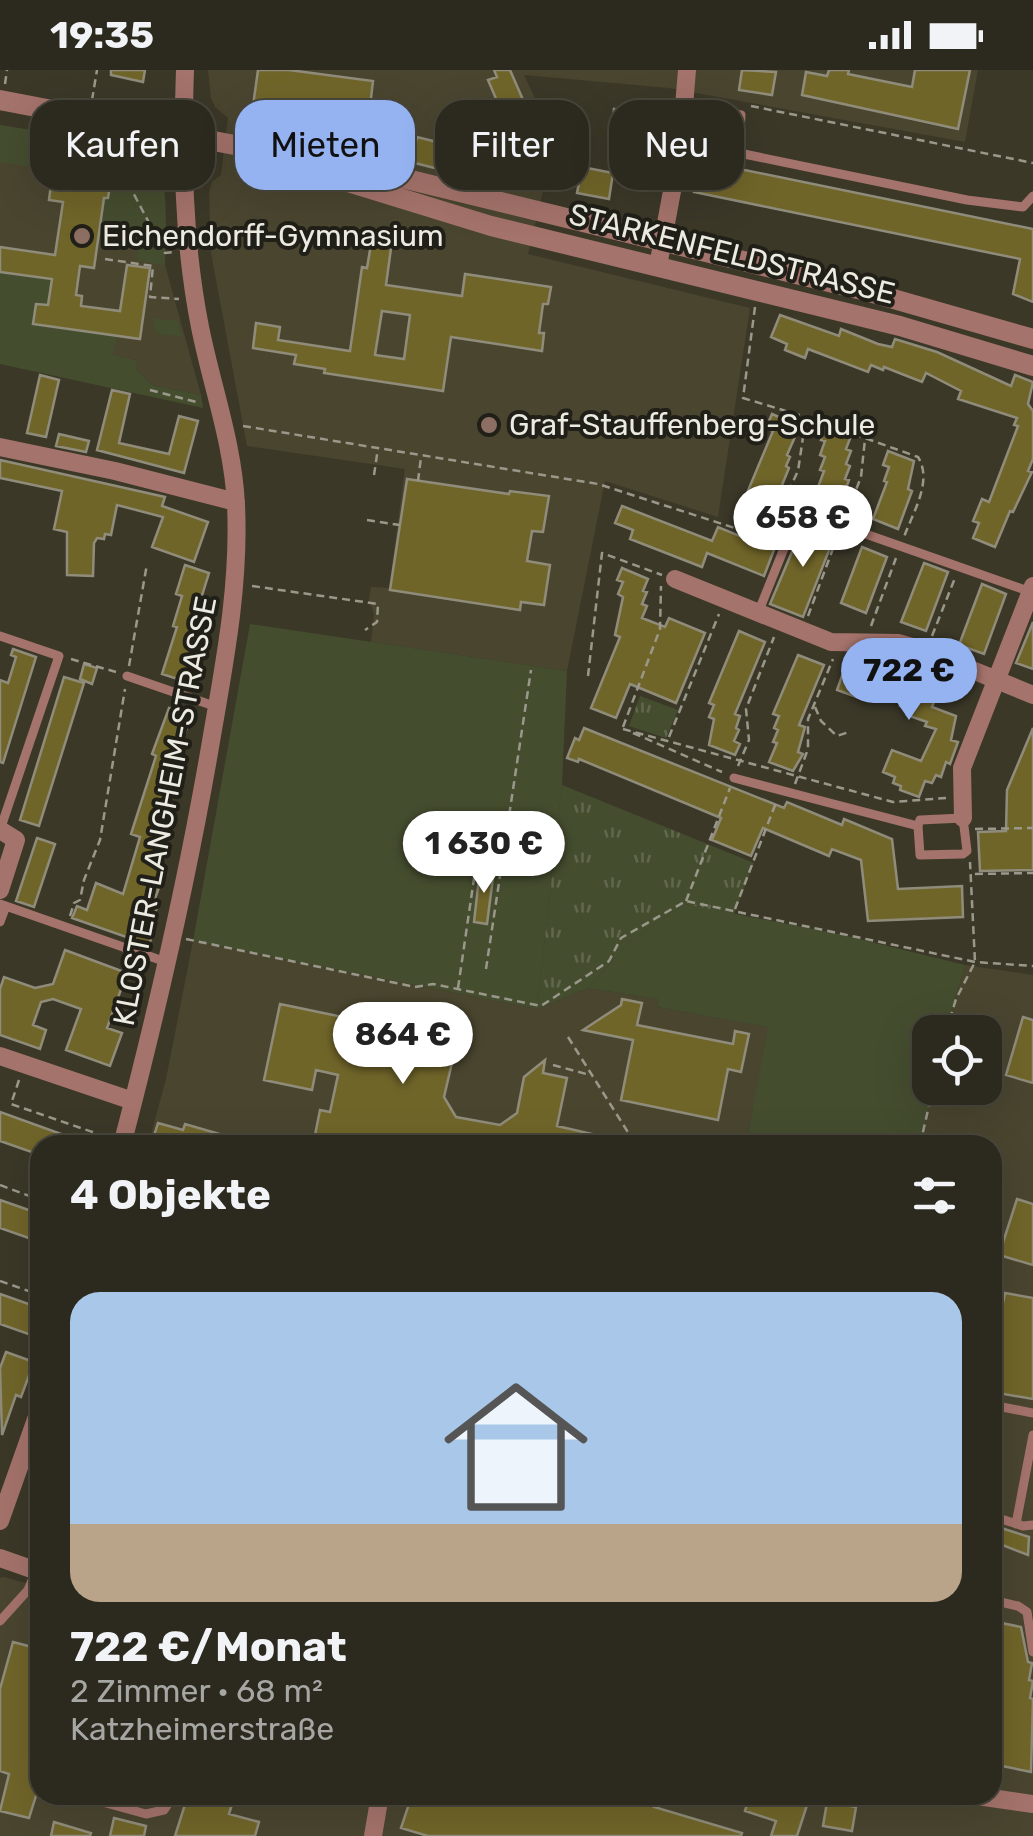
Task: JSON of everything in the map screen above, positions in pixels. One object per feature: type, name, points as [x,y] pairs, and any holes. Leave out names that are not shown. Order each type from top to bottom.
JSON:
[{"type":"street","name":"KLOSTER-LANGHEIM-STRASSE","points":[[184,100],[185,70]]},
{"type":"street","points":[[685,100],[686,70]]},
{"type":"street","name":"STARKENFELDSTRASSE","points":[[0,100],[30,105]]},
{"type":"street","name":"STARKENFELDSTRASSE","points":[[415,181],[862,290],[1033,340]]},
{"type":"street","name":"KLOSTER-LANGHEIM-STRASSE","points":[[125,1135],[175,936],[236,584],[236,502],[225,424],[196,300],[185,190]]},
{"type":"street","name":"STARKENFELDSTRASSE","points":[[373,190],[491,226],[791,298],[1033,366]]},
{"type":"street","points":[[658,266],[672,190]]},
{"type":"street","points":[[0,447],[236,502]]},
{"type":"street","points":[[675,579],[840,644],[898,644],[1033,695]]},
{"type":"street","points":[[963,824],[960,782],[968,749],[1032,589]]},
{"type":"street","points":[[0,830],[16,840],[2,900]]},
{"type":"street","points":[[0,1056],[134,1102]]},
{"type":"street","points":[[0,1522],[30,1436]]},
{"type":"street","points":[[0,1558],[30,1569]]},
{"type":"street","points":[[1002,1800],[1033,1804]]},
{"type":"street","points":[[373,1836],[378,1805]]},
{"type":"lane","points":[[744,154],[966,200],[1023,207],[1033,196]]},
{"type":"lane","points":[[782,505],[960,568],[1032,589]]},
{"type":"lane","points":[[758,612],[799,511]]},
{"type":"lane","points":[[0,636],[60,656],[0,830]]},
{"type":"lane","points":[[127,676],[217,707]]},
{"type":"lane","points":[[734,778],[918,826]]},
{"type":"lane","points":[[920,820],[963,824],[967,851],[920,855],[918,826],[920,820]]},
{"type":"lane","points":[[0,922],[2,900],[65,928],[169,963]]},
{"type":"lane","points":[[1002,1408],[1030,1415]]},
{"type":"lane","points":[[1016,1524],[1033,1435]]},
{"type":"lane","points":[[1002,1519],[1033,1525]]},
{"type":"lane","points":[[0,1621],[30,1586]]},
{"type":"lane","points":[[1002,1602],[1027,1612],[1033,1652]]},
{"type":"lane","points":[[113,1805],[146,1814],[164,1810],[167,1805]]},
{"type":"path","points":[[88,100],[97,70]]},
{"type":"path","points":[[744,104],[1033,163]]},
{"type":"path","points":[[132,190],[165,253],[189,251]]},
{"type":"path","points":[[105,259],[154,266],[150,297],[196,300]]},
{"type":"path","points":[[758,290],[743,398],[918,457],[925,468],[924,482],[906,532]]},
{"type":"path","points":[[150,390],[182,398]]},
{"type":"path","points":[[225,424],[598,484],[769,539],[798,471],[806,417]]},
{"type":"path","points":[[802,630],[861,477],[865,438]]},
{"type":"path","points":[[374,475],[378,448]]},
{"type":"path","points":[[418,480],[421,455]]},
{"type":"path","points":[[367,520],[400,525]]},
{"type":"path","points":[[864,643],[900,547]]},
{"type":"path","points":[[588,676],[602,552],[664,576],[660,628],[623,729]]},
{"type":"path","points":[[65,928],[74,904],[80,900],[102,829],[147,564]]},
{"type":"path","points":[[926,652],[960,568]]},
{"type":"path","points":[[236,584],[378,604],[377,622],[364,630]]},
{"type":"path","points":[[668,740],[725,599]]},
{"type":"path","points":[[175,936],[415,987],[433,984],[541,1006],[609,961],[620,938],[686,901],[748,740],[746,709],[780,621]]},
{"type":"path","points":[[799,778],[808,749],[808,719],[840,644]]},
{"type":"path","points":[[60,656],[127,676]]},
{"type":"path","points":[[486,970],[531,670]]},
{"type":"path","points":[[814,705],[821,721],[837,736],[838,744]]},
{"type":"path","points":[[623,729],[893,802],[960,796]]},
{"type":"path","points":[[623,729],[734,778]]},
{"type":"path","points":[[837,736],[849,732]]},
{"type":"path","points":[[734,911],[780,792]]},
{"type":"path","points":[[963,824],[1033,828]]},
{"type":"path","points":[[951,1015],[974,962],[972,874],[967,851]]},
{"type":"path","points":[[458,989],[476,865]]},
{"type":"path","points":[[972,874],[1033,874]]},
{"type":"path","points":[[686,901],[974,962],[1033,966]]},
{"type":"path","points":[[568,1038],[630,1135]]},
{"type":"path","points":[[24,1065],[11,1104],[97,1135]]},
{"type":"path","points":[[553,1065],[592,1075]]},
{"type":"path","points":[[922,1135],[929,1105]]},
{"type":"path","points":[[0,1185],[30,1196]]},
{"type":"path","points":[[0,1281],[30,1292]]},
{"type":"shaded area","name":"Graf-Stauffenberg-Schule","points":[[208,70],[978,70],[965,142],[669,88],[524,75],[536,100],[435,100],[435,190],[543,190],[528,254],[750,308],[718,517],[605,481],[567,671],[371,642],[371,587],[389,588],[405,469],[247,446],[211,253],[209,192],[215,190],[215,180],[221,175],[228,118],[211,98]]},
{"type":"shaded area","name":"Eichendorff-Gymnasium","points":[[0,125],[30,130],[30,190],[162,190],[165,265],[201,395],[152,385],[136,369],[136,360],[0,332]]},
{"type":"shaded area","points":[[193,941],[537,1009],[588,988],[658,999],[657,1007],[769,1027],[748,1135],[151,1135]]},
{"type":"shaded area","points":[[965,965],[1033,975],[1033,1836],[0,1836],[0,1578],[4,1577],[30,1584],[30,1805],[1002,1805],[1002,1135],[922,1135],[929,1105],[1002,1105],[1002,1015],[950,1015]]},
{"type":"green space","points":[[0,125],[30,130],[30,167],[0,162]]},
{"type":"green space","points":[[107,190],[164,190],[165,265],[137,261],[138,246],[98,241]]},
{"type":"green space","points":[[0,272],[52,279],[48,305],[36,304],[34,324],[117,336],[113,355],[136,360],[136,369],[152,385],[201,395],[203,408],[0,364]]},
{"type":"green space","points":[[153,318],[178,321],[182,336],[161,335],[154,330]]},
{"type":"green space","points":[[250,624],[567,671],[562,785],[537,1009],[193,941]]},
{"type":"green space","points":[[640,696],[678,710],[666,738],[629,726]]},
{"type":"green space","points":[[562,785],[754,863],[734,914],[685,904],[632,939],[588,988],[537,1009]]},
{"type":"green space","points":[[685,904],[843,935],[965,965],[950,1015],[912,1015],[912,1105],[929,1105],[922,1135],[748,1135],[768,1027],[657,1007],[658,999],[588,988],[632,939]]},
{"type":"building","points":[[111,70],[145,70],[143,82],[111,75]]},
{"type":"building","points":[[258,70],[373,81],[371,100],[254,100]]},
{"type":"building","points":[[494,70],[510,70],[523,100],[497,100],[488,80],[497,77]]},
{"type":"building","points":[[742,70],[776,72],[772,95],[739,90]]},
{"type":"building","points":[[829,70],[849,70],[848,74],[912,87],[915,70],[970,70],[958,129],[802,95],[806,72],[827,76]]},
{"type":"building","points":[[417,137],[435,142],[435,168],[415,163]]},
{"type":"building","points":[[589,168],[609,172],[609,199],[577,193],[589,190]]},
{"type":"building","points":[[744,170],[1033,229],[1033,302],[1013,294],[1020,259],[694,192],[744,190]]},
{"type":"building","points":[[50,190],[109,190],[108,198],[104,198],[94,268],[80,266],[76,295],[82,296],[81,306],[120,311],[127,265],[150,268],[140,339],[33,324],[36,304],[48,305],[52,279],[0,272],[0,247],[55,255],[63,202],[49,200]]},
{"type":"building","points":[[372,238],[392,241],[386,285],[462,296],[465,274],[551,287],[548,304],[543,304],[539,333],[544,333],[542,351],[451,337],[443,391],[324,373],[325,369],[294,364],[296,355],[253,348],[256,323],[280,327],[278,340],[350,351],[362,267],[367,268]],"holes":[[[382,311],[410,315],[404,359],[375,355]]]},
{"type":"building","points":[[780,315],[839,336],[841,329],[892,347],[895,339],[937,352],[1011,386],[1015,375],[1033,382],[1028,404],[1033,411],[1033,459],[1028,471],[1032,472],[995,547],[973,538],[979,523],[973,521],[982,499],[989,502],[1018,426],[1014,425],[1017,418],[958,399],[961,391],[926,373],[922,382],[884,367],[883,370],[871,365],[868,372],[808,349],[805,358],[785,350],[787,344],[771,337]]},
{"type":"building","points":[[40,375],[59,380],[46,437],[27,433]]},
{"type":"building","points":[[112,390],[130,394],[119,443],[169,454],[179,416],[198,421],[184,473],[97,450]]},
{"type":"building","points":[[772,414],[795,424],[798,430],[787,455],[789,468],[769,517],[751,509],[757,497],[747,493],[773,431],[766,428]]},
{"type":"building","points":[[826,426],[851,436],[846,449],[851,451],[846,464],[850,466],[845,479],[849,480],[836,515],[811,506],[824,471],[820,470],[825,457],[820,455]]},
{"type":"building","points":[[59,434],[89,441],[86,452],[56,446]]},
{"type":"building","points":[[888,451],[914,461],[908,489],[912,491],[898,529],[873,519],[887,482],[884,481],[889,467],[883,465]]},
{"type":"building","points":[[0,460],[165,497],[162,506],[208,522],[194,562],[152,547],[163,517],[117,505],[111,535],[105,534],[104,539],[97,538],[94,543],[93,576],[67,575],[67,532],[54,529],[62,491],[0,478]]},
{"type":"building","points":[[407,479],[549,496],[543,532],[532,531],[527,561],[550,565],[544,605],[521,602],[520,610],[390,590]]},
{"type":"building","points":[[622,506],[712,541],[718,527],[774,550],[764,576],[707,553],[702,567],[630,539],[633,530],[615,523]]},
{"type":"building","points":[[805,521],[835,535],[803,617],[770,604]]},
{"type":"building","points":[[862,547],[887,557],[866,613],[841,603]]},
{"type":"building","points":[[924,563],[948,572],[926,631],[901,622]]},
{"type":"building","points":[[185,565],[209,573],[200,602],[204,603],[195,633],[200,634],[191,662],[196,664],[190,683],[162,674],[177,627],[173,626],[182,596],[176,594]]},
{"type":"building","points":[[622,568],[648,579],[642,604],[647,606],[642,618],[665,627],[669,618],[705,633],[676,703],[630,684],[616,718],[591,708],[620,637],[615,635],[623,597],[618,594],[623,582],[617,580]]},
{"type":"building","points":[[982,584],[1006,594],[984,654],[959,645]]},
{"type":"building","points":[[1033,622],[1033,669],[1016,663]]},
{"type":"building","points":[[739,631],[765,642],[735,714],[740,716],[734,741],[740,744],[735,755],[709,745],[714,719],[709,717],[714,705],[709,703]]},
{"type":"building","points":[[13,649],[36,657],[3,763],[0,680],[8,683],[16,657],[11,655]]},
{"type":"building","points":[[798,655],[824,665],[799,725],[805,727],[798,752],[803,754],[793,771],[769,762],[777,743],[773,742],[778,730],[774,728],[779,716],[773,714]]},
{"type":"building","points":[[847,662],[919,682],[922,675],[941,683],[932,707],[956,716],[951,740],[958,742],[941,777],[936,775],[932,783],[925,781],[919,797],[900,790],[901,786],[893,783],[895,777],[883,772],[892,750],[921,761],[936,729],[907,715],[909,710],[893,697],[873,689],[870,696],[861,693],[859,698],[837,690]]},
{"type":"building","points":[[84,664],[97,668],[92,684],[80,679]]},
{"type":"building","points":[[64,677],[84,683],[39,826],[20,820]]},
{"type":"building","points":[[169,708],[191,716],[175,762],[181,765],[167,805],[175,808],[161,845],[168,847],[159,872],[164,874],[153,904],[158,905],[148,931],[153,933],[149,945],[72,918],[77,906],[87,910],[96,883],[123,894],[140,837],[131,834]]},
{"type":"building","points":[[584,728],[784,808],[787,802],[842,825],[844,819],[892,839],[898,889],[962,886],[963,917],[868,921],[861,860],[832,849],[829,856],[763,828],[751,856],[712,840],[721,818],[579,759],[578,762],[567,758]]},
{"type":"building","points":[[1033,728],[1033,870],[980,871],[978,832],[1006,831],[1007,790]]},
{"type":"building","points":[[37,838],[55,844],[34,907],[16,901]]},
{"type":"building","points":[[480,869],[494,870],[487,924],[474,922]]},
{"type":"building","points":[[65,950],[127,973],[107,1028],[122,1033],[110,1066],[66,1050],[81,1009],[53,999],[41,1002],[33,1025],[46,1030],[40,1049],[0,1035],[0,989],[4,977],[35,988],[53,984]]},
{"type":"building","points":[[622,999],[642,1003],[637,1025],[733,1044],[735,1031],[749,1034],[741,1072],[728,1069],[718,1120],[621,1100],[633,1040],[583,1030],[621,1005]]},
{"type":"building","points":[[280,1004],[415,1032],[416,1028],[444,1033],[455,1050],[444,1097],[456,1117],[500,1125],[517,1113],[524,1077],[545,1060],[543,1073],[567,1078],[557,1126],[596,1135],[315,1135],[320,1110],[330,1112],[338,1075],[316,1070],[312,1090],[264,1080]]},
{"type":"building","points":[[1023,1017],[1033,1020],[1033,1083],[1006,1075]]},
{"type":"building","points":[[0,1112],[64,1135],[30,1135],[30,1152],[0,1141]]},
{"type":"building","points":[[158,1123],[183,1130],[185,1124],[223,1135],[154,1135]]},
{"type":"building","points":[[1017,1199],[1033,1204],[1033,1265],[1002,1256]]},
{"type":"building","points":[[0,1200],[30,1210],[30,1238],[0,1228]]},
{"type":"building","points":[[1005,1293],[1033,1298],[1033,1399],[1002,1394]]},
{"type":"building","points":[[0,1294],[30,1304],[30,1335],[0,1324]]},
{"type":"building","points":[[6,1352],[30,1361],[21,1397],[16,1395],[2,1435],[0,1368]]},
{"type":"building","points":[[1002,1528],[1029,1537],[1028,1555],[1002,1545]]},
{"type":"building","points":[[1002,1623],[1021,1627],[1028,1662],[1032,1663],[1031,1772],[1002,1766]]},
{"type":"building","points":[[13,1642],[30,1646],[30,1805],[33,1805],[29,1818],[0,1811],[9,1774],[0,1771],[0,1689]]},
{"type":"building","points":[[185,1805],[232,1805],[229,1814],[259,1822],[255,1836],[175,1836]]},
{"type":"building","points":[[409,1805],[654,1805],[742,1833],[428,1836],[401,1828]]},
{"type":"building","points":[[747,1805],[807,1805],[797,1836],[771,1836],[776,1821],[745,1811]]},
{"type":"building","points":[[826,1805],[856,1807],[852,1831],[823,1826]]},
{"type":"building","points":[[114,1818],[146,1826],[144,1836],[110,1836]]},
{"type":"building","points":[[54,1822],[91,1833],[90,1836],[51,1836]]},
{"type":"place","name":"Eichendorff-Gymnasium","points":[[82,236]]},
{"type":"place","name":"Graf-Stauffenberg-Schule","points":[[489,425]]}]
